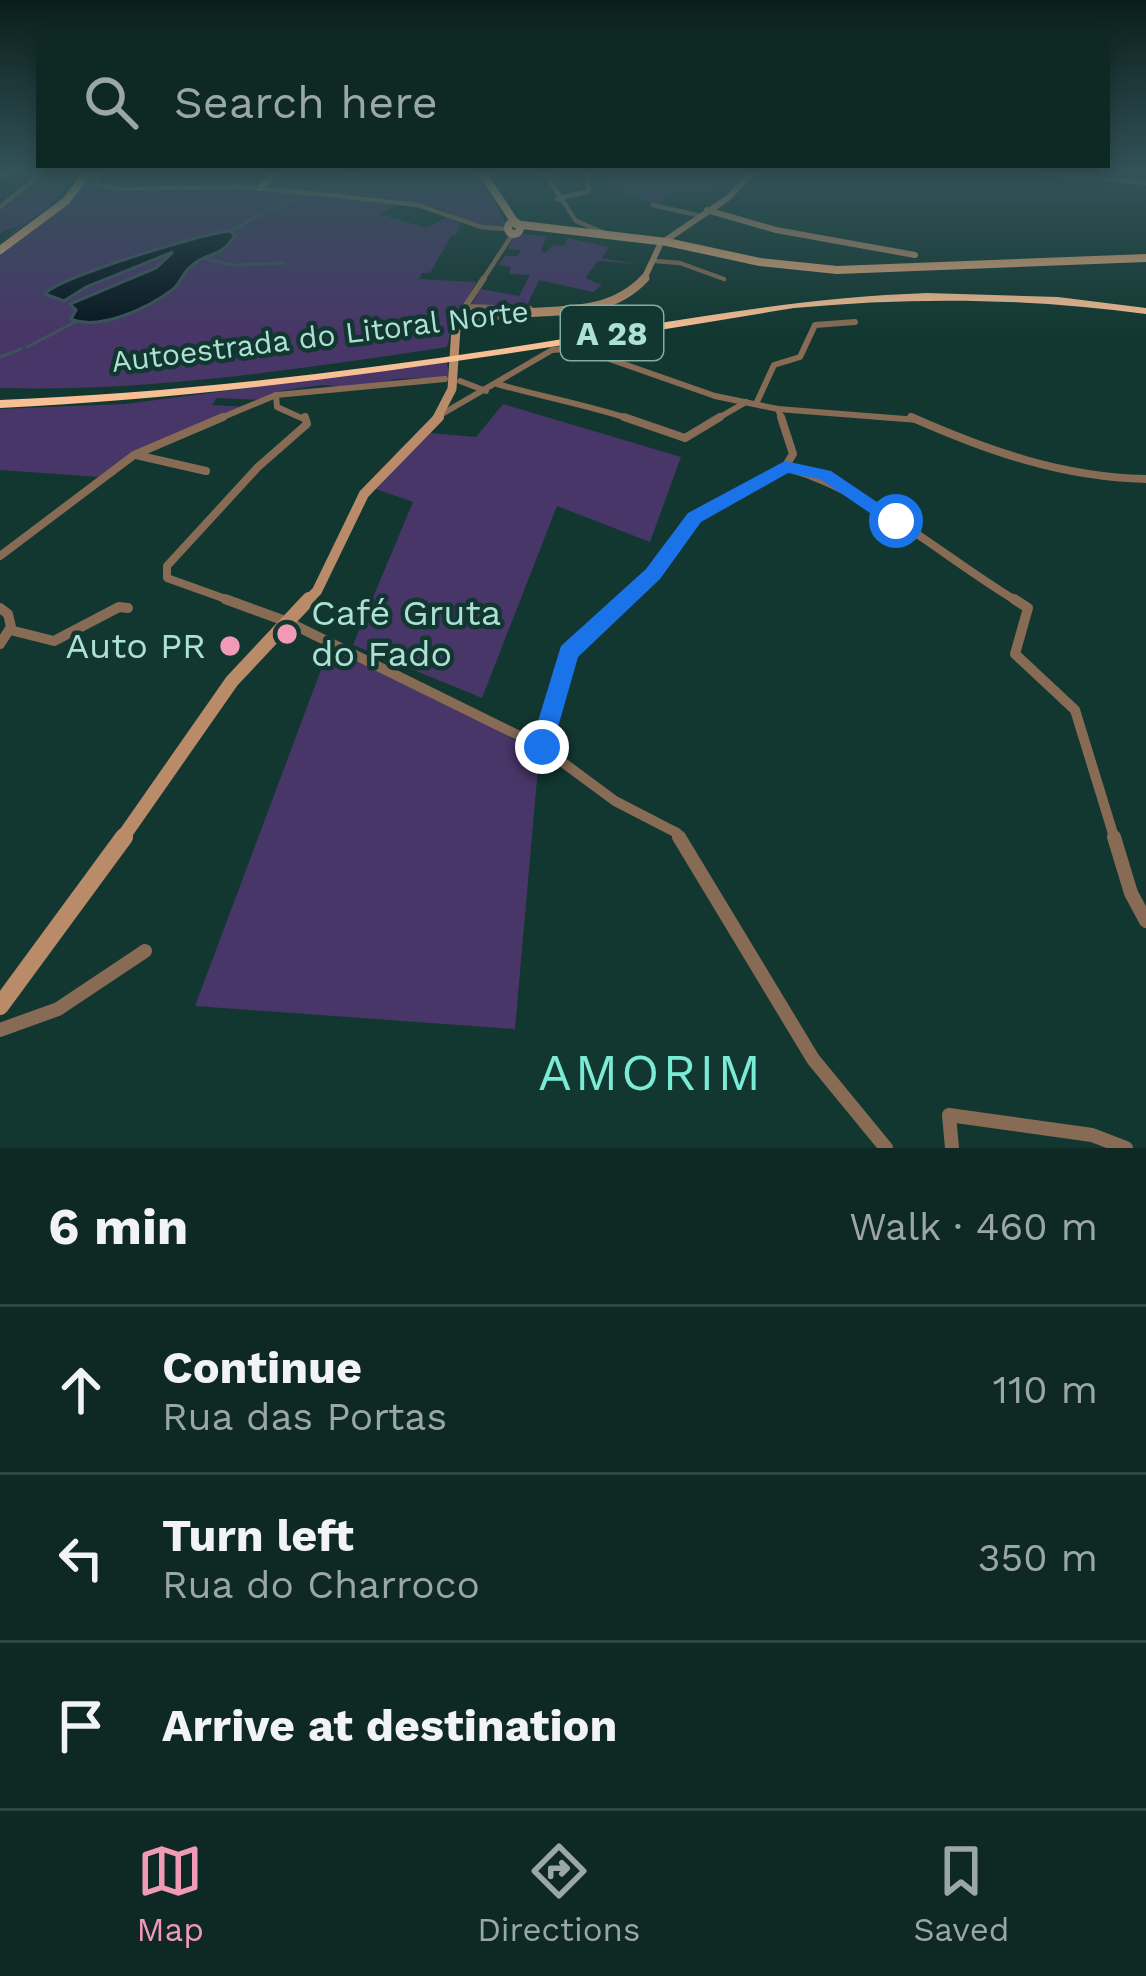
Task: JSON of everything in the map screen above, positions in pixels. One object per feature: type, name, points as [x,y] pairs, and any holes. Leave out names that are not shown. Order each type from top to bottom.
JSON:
[{"type":"highway","name":"Autoestrada do Litoral Norte","points":[[0,399],[268,376],[730,305],[867,290],[1016,288],[1146,308]]},
{"type":"main road","points":[[0,248],[31,226]]},
{"type":"main road","points":[[513,226],[636,241]]},
{"type":"main road","points":[[513,226],[760,262],[873,271],[1146,258]]},
{"type":"street","points":[[493,226],[513,226],[465,308],[574,312]]},
{"type":"street","points":[[552,229],[555,226]]},
{"type":"street","points":[[583,226],[616,236]]},
{"type":"street","points":[[442,414],[452,389],[452,340],[458,325],[478,316],[599,308],[646,277],[664,245],[685,226]]},
{"type":"street","points":[[761,226],[915,255]]},
{"type":"street","points":[[655,261],[680,263],[724,279]]},
{"type":"street","points":[[497,384],[549,399],[574,400],[685,438],[751,403],[774,365],[800,357],[815,325],[855,322]]},
{"type":"street","points":[[0,1006],[37,961],[232,681],[330,570],[364,494],[442,414],[552,350],[578,348],[686,387],[778,409],[911,417],[1003,457],[1103,478],[1146,479]]},
{"type":"street","points":[[0,556],[134,454],[275,394],[452,378],[485,391]]},
{"type":"street","points":[[275,394],[277,407],[305,416],[307,424],[246,480],[166,572],[172,582],[288,622],[542,747],[615,801],[677,833],[813,1059],[886,1148]]},
{"type":"street","points":[[542,747],[568,652],[653,574],[694,518],[785,467],[793,454],[778,409]]},
{"type":"street","points":[[134,454],[206,471]]},
{"type":"street","points":[[785,467],[825,475],[980,581],[1028,608],[1016,654],[1075,710],[1131,893],[1146,921]]},
{"type":"street","points":[[10,630],[54,641],[118,607],[128,608]]},
{"type":"street","points":[[0,608],[8,614],[10,630],[0,644]]},
{"type":"street","points":[[0,1030],[20,1026],[78,997],[145,951]]},
{"type":"street","points":[[952,1148],[949,1115],[1092,1136],[1126,1148]]},
{"type":"shaded area","points":[[37,226],[459,226],[430,273],[422,273],[419,279],[476,282],[461,311],[549,311],[472,315],[452,327],[447,347],[336,363],[168,383],[0,388],[0,252]]},
{"type":"shaded area","points":[[515,234],[547,236],[541,250],[545,253],[554,245],[564,246],[568,238],[609,247],[602,258],[638,264],[598,261],[585,278],[602,285],[593,292],[539,280],[526,308],[470,307],[481,289],[519,296],[530,275],[509,274],[511,267],[498,265],[505,256],[518,256],[521,250],[508,249]]},
{"type":"shaded area","points":[[447,362],[449,377],[396,379],[359,388],[322,385],[279,391],[262,400],[217,398],[212,405],[248,407],[165,438],[99,477],[0,470],[0,409],[125,404]]},
{"type":"shaded area","points":[[503,404],[681,457],[650,542],[557,506],[482,698],[353,645],[413,502],[376,489],[429,433],[476,437]]},
{"type":"shaded area","points":[[328,651],[446,697],[539,756],[515,1029],[195,1006]]},
{"type":"water","points":[[230,231],[235,235],[229,243],[190,267],[172,290],[123,316],[83,322],[71,319],[76,310],[70,304],[156,268],[173,252],[86,287],[64,301],[45,294],[132,257]]},
{"type":"waterway","points":[[232,231],[241,226]]},
{"type":"waterway","points":[[205,259],[234,265],[284,263]]},
{"type":"waterway","points":[[27,347],[75,322]]},
{"type":"waterway","points":[[0,357],[21,349]]},
{"type":"place","name":"Café Gruta do Fado","points":[[287,634]]},
{"type":"place","name":"Auto PR","points":[[230,646]]},
{"type":"district","name":"AMORIM","points":[[651,1072]]},
{"type":"route","points":[[542,747],[568,652],[653,574],[694,518],[756,488],[785,467],[825,475],[896,521]]}]
